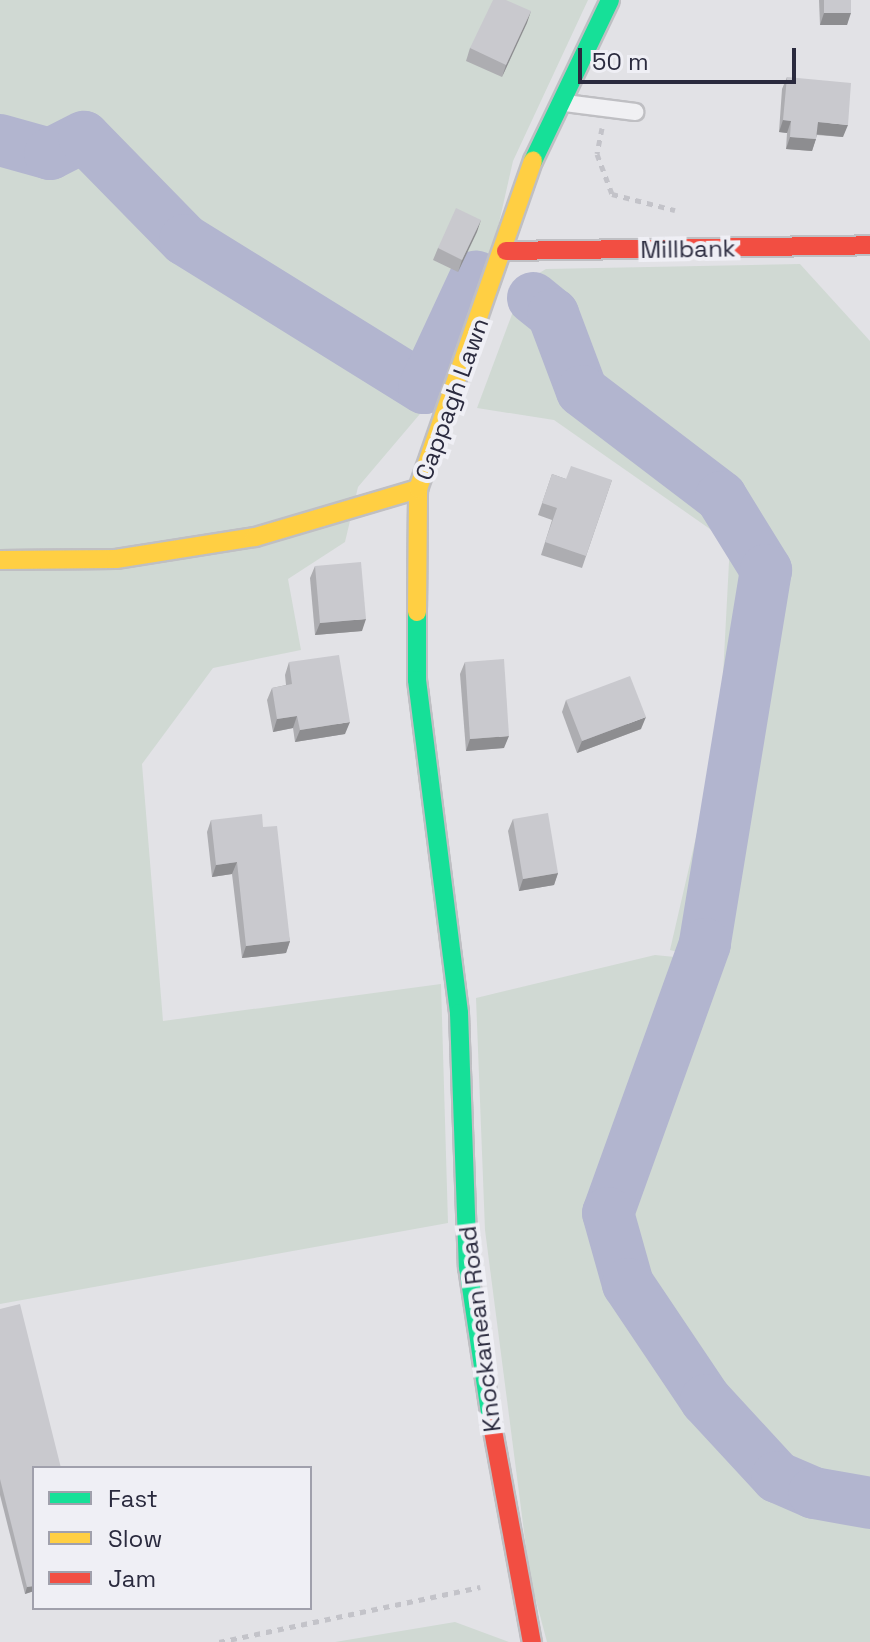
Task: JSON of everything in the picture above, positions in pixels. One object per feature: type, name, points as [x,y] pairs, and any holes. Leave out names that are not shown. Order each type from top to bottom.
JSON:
[{"type":"street","name":"Cappagh Lawn","points":[[459,1013],[417,680],[418,489],[506,251],[524,180],[557,102],[610,0]]},
{"type":"street","name":"Millbank","points":[[506,251],[870,245]]},
{"type":"street","points":[[0,560],[116,559],[255,537],[418,489]]},
{"type":"street","name":"Knockanean Road","points":[[459,1013],[468,1267],[515,1580],[532,1642]]},
{"type":"lane","points":[[557,102],[635,112]]},
{"type":"path","points":[[606,108],[597,154],[612,194],[686,212]]},
{"type":"path","points":[[219,1642],[515,1580]]},
{"type":"shaded area","points":[[0,0],[588,0],[513,161],[484,289],[425,408],[358,487],[345,542],[288,579],[301,650],[213,668],[142,764],[163,1021],[441,984],[448,1223],[0,1304]]},
{"type":"shaded area","points":[[800,264],[870,341],[870,1642],[547,1642],[530,1578],[485,1230],[476,998],[655,955],[714,961],[670,950],[720,733],[730,543],[554,420],[477,408],[524,282],[546,269]]},
{"type":"shaded area","points":[[455,1622],[509,1642],[335,1642]]},
{"type":"building","points":[[493,0],[506,0],[531,11],[506,65],[470,48]]},
{"type":"building","points":[[824,0],[851,0],[851,13],[824,13]]},
{"type":"building","points":[[787,77],[851,83],[848,125],[818,122],[816,139],[790,137],[791,121],[783,120]]},
{"type":"building","points":[[456,208],[481,220],[462,260],[438,248]]},
{"type":"building","points":[[571,466],[612,480],[586,556],[545,542],[557,508],[542,503],[552,474],[566,479]]},
{"type":"building","points":[[361,562],[366,619],[320,623],[315,566]]},
{"type":"building","points":[[339,655],[350,722],[300,730],[297,716],[277,719],[272,688],[292,684],[289,662]]},
{"type":"building","points":[[504,659],[509,736],[470,739],[465,662]]},
{"type":"building","points":[[630,676],[646,717],[582,741],[566,700]]},
{"type":"building","points":[[548,813],[558,873],[523,879],[513,819]]},
{"type":"building","points":[[262,814],[263,827],[277,826],[290,941],[246,946],[237,862],[216,865],[211,820]]},
{"type":"building","points":[[20,1304],[60,1466],[32,1466],[32,1586],[27,1587],[0,1479],[0,1309]]},
{"type":"waterway","points":[[0,140],[50,154],[84,137],[185,240],[424,388],[476,276]]},
{"type":"waterway","points":[[533,298],[553,314],[582,391],[721,497],[766,570],[705,944],[608,1213],[628,1284],[706,1400],[777,1477],[814,1493],[870,1503]]},
{"type":"traffic: fast","points":[[533,161],[610,0]]},
{"type":"traffic: fast","points":[[417,612],[417,680],[459,1013],[468,1267],[492,1425]]},
{"type":"traffic: slow","points":[[417,612],[418,489],[533,161]]},
{"type":"traffic: slow","points":[[0,560],[116,559],[255,537],[418,489]]},
{"type":"traffic: jam","points":[[506,251],[870,245]]},
{"type":"traffic: jam","points":[[492,1425],[532,1642]]}]
